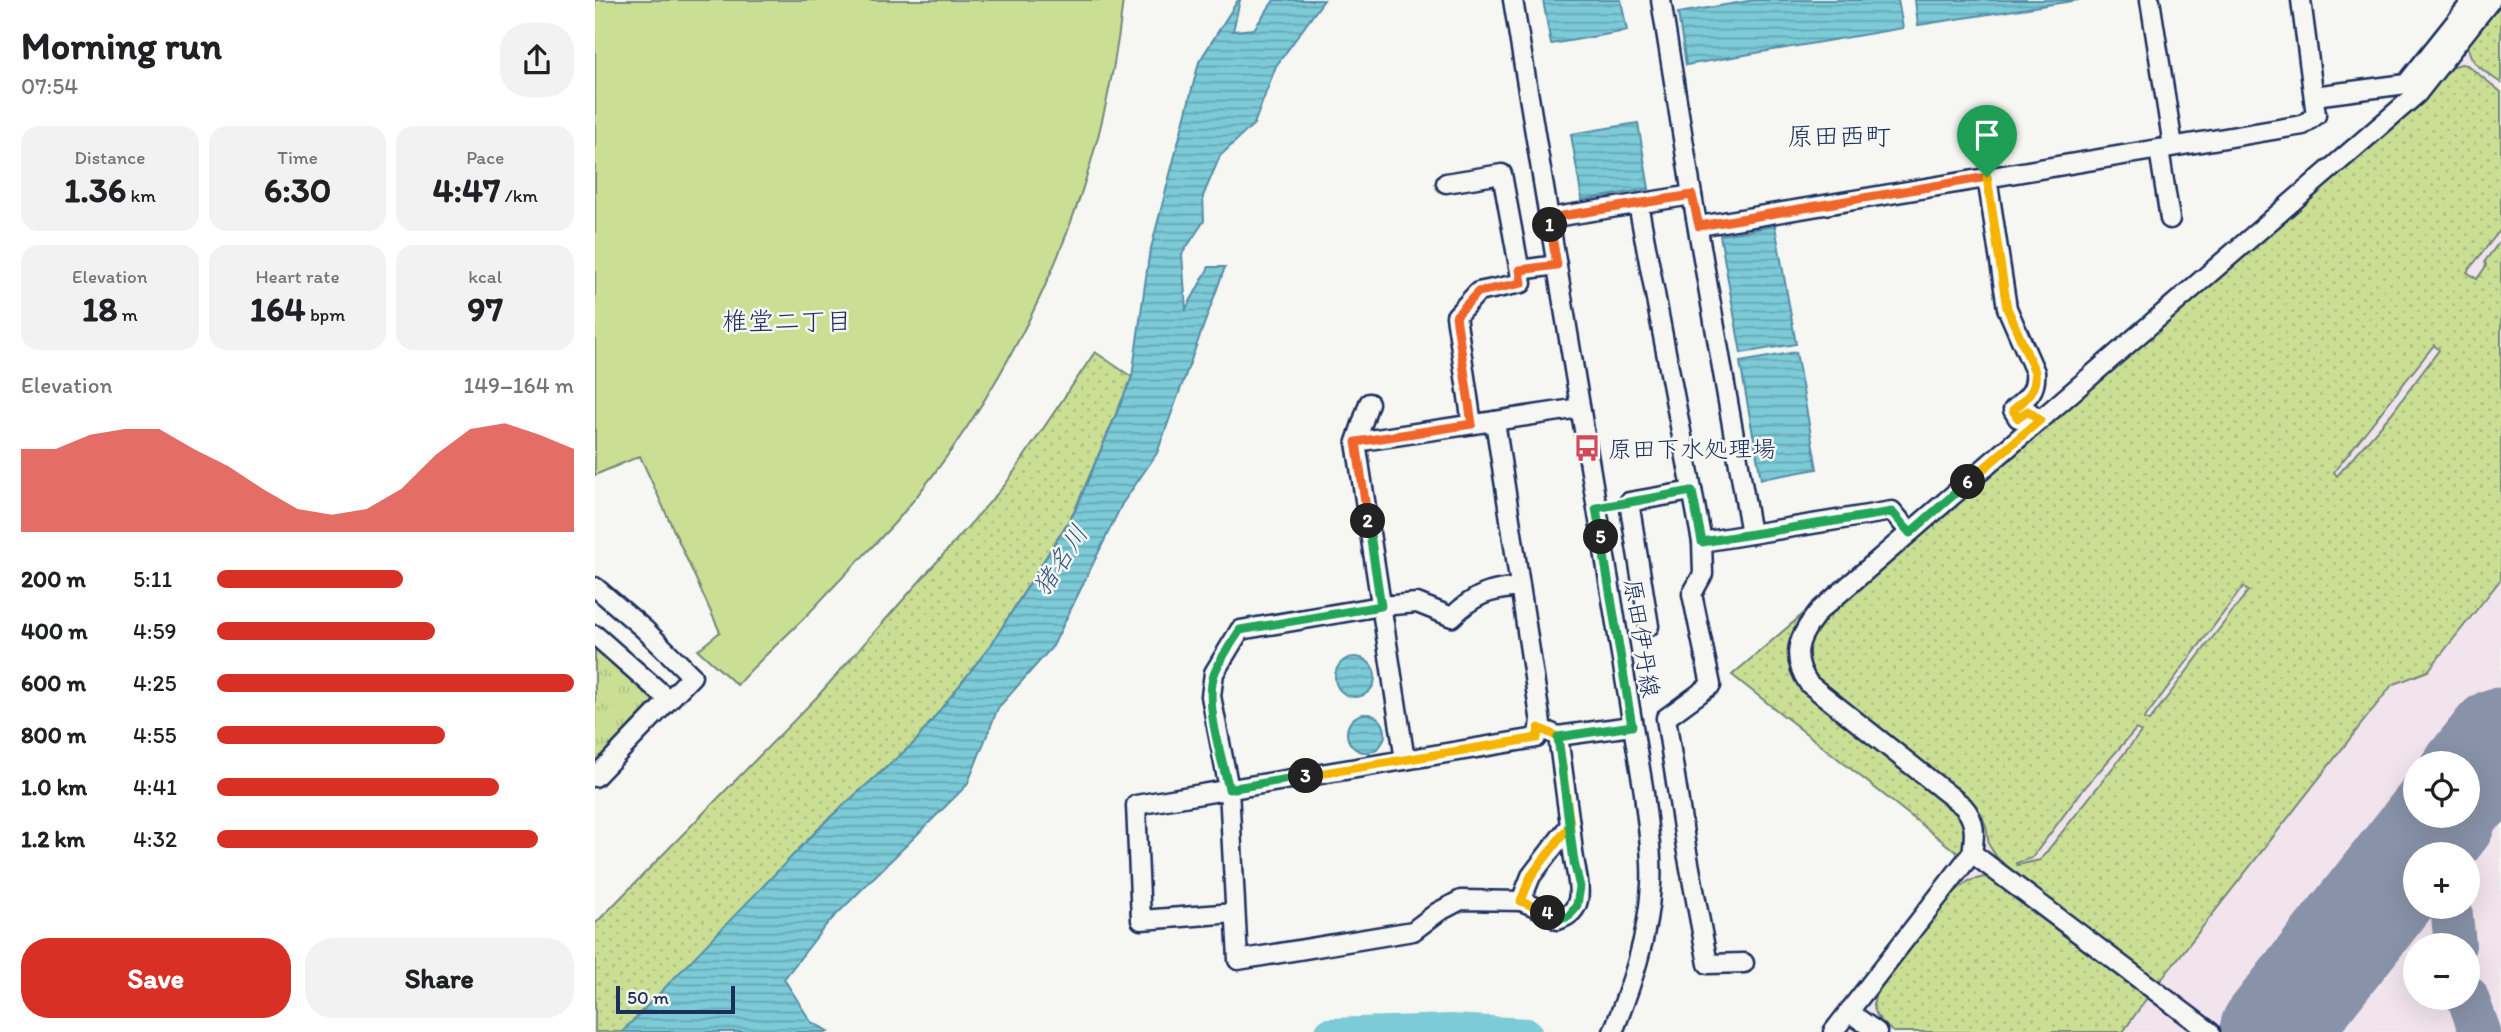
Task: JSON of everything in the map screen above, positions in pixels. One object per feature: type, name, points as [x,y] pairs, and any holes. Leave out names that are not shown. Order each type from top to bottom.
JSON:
[{"type":"street","name":"原田伊丹線","points":[[1513,0],[1644,793],[1651,883],[1646,929],[1636,972],[1616,1025]]},
{"type":"street","points":[[1661,0],[1751,534]]},
{"type":"street","points":[[2150,0],[2166,147],[2170,219]]},
{"type":"street","points":[[1699,226],[2303,125],[2316,115],[2301,0]]},
{"type":"street","points":[[2314,96],[2406,84],[2473,0]]},
{"type":"street","points":[[1833,1032],[1972,853],[1974,825],[1972,816],[1963,806],[1809,684],[1799,664],[1800,640],[1805,627],[1819,611],[2417,94],[2491,0]]},
{"type":"street","points":[[1446,183],[1503,174],[1522,283],[1478,292],[1456,316],[1472,424]]},
{"type":"street","points":[[1987,177],[2007,308],[2035,372],[2033,392],[2013,410],[2018,418],[2028,411],[2040,420]]},
{"type":"street","points":[[1549,218],[1692,195]]},
{"type":"street","points":[[1638,204],[1702,542],[1703,574],[1692,594],[1711,685],[1666,718],[1708,964],[1744,963]]},
{"type":"street","points":[[1520,270],[1557,265]]},
{"type":"street","points":[[1369,403],[1356,442],[1405,760]]},
{"type":"street","points":[[1356,442],[1580,408]]},
{"type":"street","points":[[1235,914],[1141,920],[1136,804],[1537,738],[1541,723],[1495,421]]},
{"type":"street","points":[[1596,508],[1692,491]]},
{"type":"street","points":[[1629,502],[1649,626]]},
{"type":"street","points":[[1702,542],[1892,512],[1910,533]]},
{"type":"street","points":[[595,587],[692,676],[595,778]]},
{"type":"street","points":[[1520,587],[1481,594],[1452,617],[1417,603],[1381,606],[1240,630],[1214,673],[1211,696],[1229,789],[1238,960],[1413,932],[1438,912],[1461,900],[1521,901],[1541,908],[1558,920],[1569,916],[1577,905],[1580,887],[1574,862],[1558,737]]},
{"type":"street","points":[[595,635],[669,700]]},
{"type":"street","points":[[1539,728],[1558,737],[1632,726]]},
{"type":"street","points":[[1521,901],[1531,876],[1570,825]]},
{"type":"street","points":[[1972,853],[2210,1032]]},
{"type":"street","points":[[1849,1012],[1877,1032]]},
{"type":"shaded area","points":[[2484,0],[2501,0],[2501,1032],[1823,1032],[1958,855],[1731,675],[2418,84]]},
{"type":"green space","points":[[595,0],[1123,0],[1113,71],[1097,141],[1076,209],[1050,276],[1019,340],[983,402],[943,461],[899,518],[809,614],[737,685],[698,650],[720,632],[640,456],[595,475]]},
{"type":"green space","points":[[2501,1],[2501,83],[2473,61],[2469,41]]},
{"type":"green space","points":[[2467,65],[2501,92],[2501,229],[2467,272],[2477,279],[2486,266],[2485,261],[2501,240],[2501,579],[2428,671],[2392,685],[2157,985],[2055,909],[1999,861],[1989,845],[1981,814],[1972,805],[1823,686],[1809,667],[1806,658],[1808,642],[1818,626],[1861,581],[2448,68]],"holes":[[[2434,345],[2439,350],[2391,414],[2337,476],[2334,472]],[[2243,587],[2248,591],[2149,721],[2144,719]],[[2136,729],[2141,732],[2040,860],[2017,865],[2016,863],[2032,858],[2082,791]]]},
{"type":"green space","points":[[1095,352],[1132,377],[1074,512],[991,645],[915,742],[827,820],[631,1026],[622,1032],[595,1032],[595,924],[816,698],[1005,485]]},
{"type":"green space","points":[[1803,614],[1789,645],[1790,661],[1796,678],[1960,814],[1966,834],[1960,855],[1732,675]]},
{"type":"green space","points":[[595,646],[655,699],[595,762]]},
{"type":"green space","points":[[1992,878],[2149,995],[2123,1032],[1893,1032],[1880,1020],[1874,1006],[1876,994],[1954,892],[1969,881]]},
{"type":"water","name":"猪名川","points":[[1238,0],[1233,31],[1254,29],[1274,0],[1324,0],[1276,66],[1254,124],[1220,156],[1203,196],[1204,221],[1182,254],[1186,309],[1209,267],[1225,267],[1157,453],[1122,504],[1053,646],[998,708],[967,785],[826,925],[784,979],[811,1022],[830,1032],[622,1032],[827,820],[915,742],[991,645],[1074,513],[1132,377],[1149,256],[1199,62]]},
{"type":"water","points":[[1543,0],[1621,0],[1627,31],[1551,44]]},
{"type":"water","points":[[1754,0],[1898,0],[1903,28],[1686,65],[1678,13]]},
{"type":"water","points":[[1915,0],[2079,0],[1918,25]]},
{"type":"water","points":[[1638,123],[1649,189],[1582,200],[1571,134]]},
{"type":"water","points":[[1775,226],[1796,344],[1741,353],[1720,235]]},
{"type":"water","points":[[1796,352],[1817,469],[1761,479],[1740,362]]},
{"type":"water","points":[[1355,657],[1363,658],[1369,663],[1374,669],[1374,685],[1369,691],[1363,696],[1355,697],[1347,696],[1341,691],[1336,685],[1335,677],[1336,669],[1341,663],[1347,658]]},
{"type":"water","points":[[1366,714],[1380,719],[1385,733],[1380,747],[1366,752],[1352,747],[1347,733],[1352,719]]},
{"type":"waterway","points":[[1329,1032],[1451,1028],[1528,1032]]},
{"type":"taxiway","points":[[2480,776],[2501,741]]},
{"type":"taxiway","points":[[2456,842],[2459,828]]},
{"type":"taxiway","points":[[2452,919],[2454,933]]},
{"type":"taxiway","points":[[2472,1010],[2480,1032]]},
{"type":"runway","points":[[2480,768],[2501,741]]},
{"type":"runway","points":[[2273,1032],[2434,828]]},
{"type":"place","name":"原田下水処理場","points":[[1587,448]]},
{"type":"district","name":"原田西町","points":[[1839,136]]},
{"type":"district","name":"椎堂二丁目","points":[[787,321]]},
{"type":"route","points":[[1987,177],[1699,226],[1692,195],[1549,218],[1557,265],[1520,270],[1522,283],[1478,292],[1456,316],[1472,424],[1356,442],[1381,606],[1240,630],[1214,673],[1211,696],[1229,789],[1537,738],[1539,728],[1558,737],[1570,825],[1531,876],[1521,901],[1541,908],[1558,920],[1569,916],[1577,905],[1580,887],[1574,862],[1570,825],[1558,737],[1632,726],[1596,508],[1692,491],[1702,542],[1892,512],[1910,533],[2040,420],[2028,411],[2018,418],[2013,410],[2033,392],[2035,372],[2007,308],[1987,177]]}]
